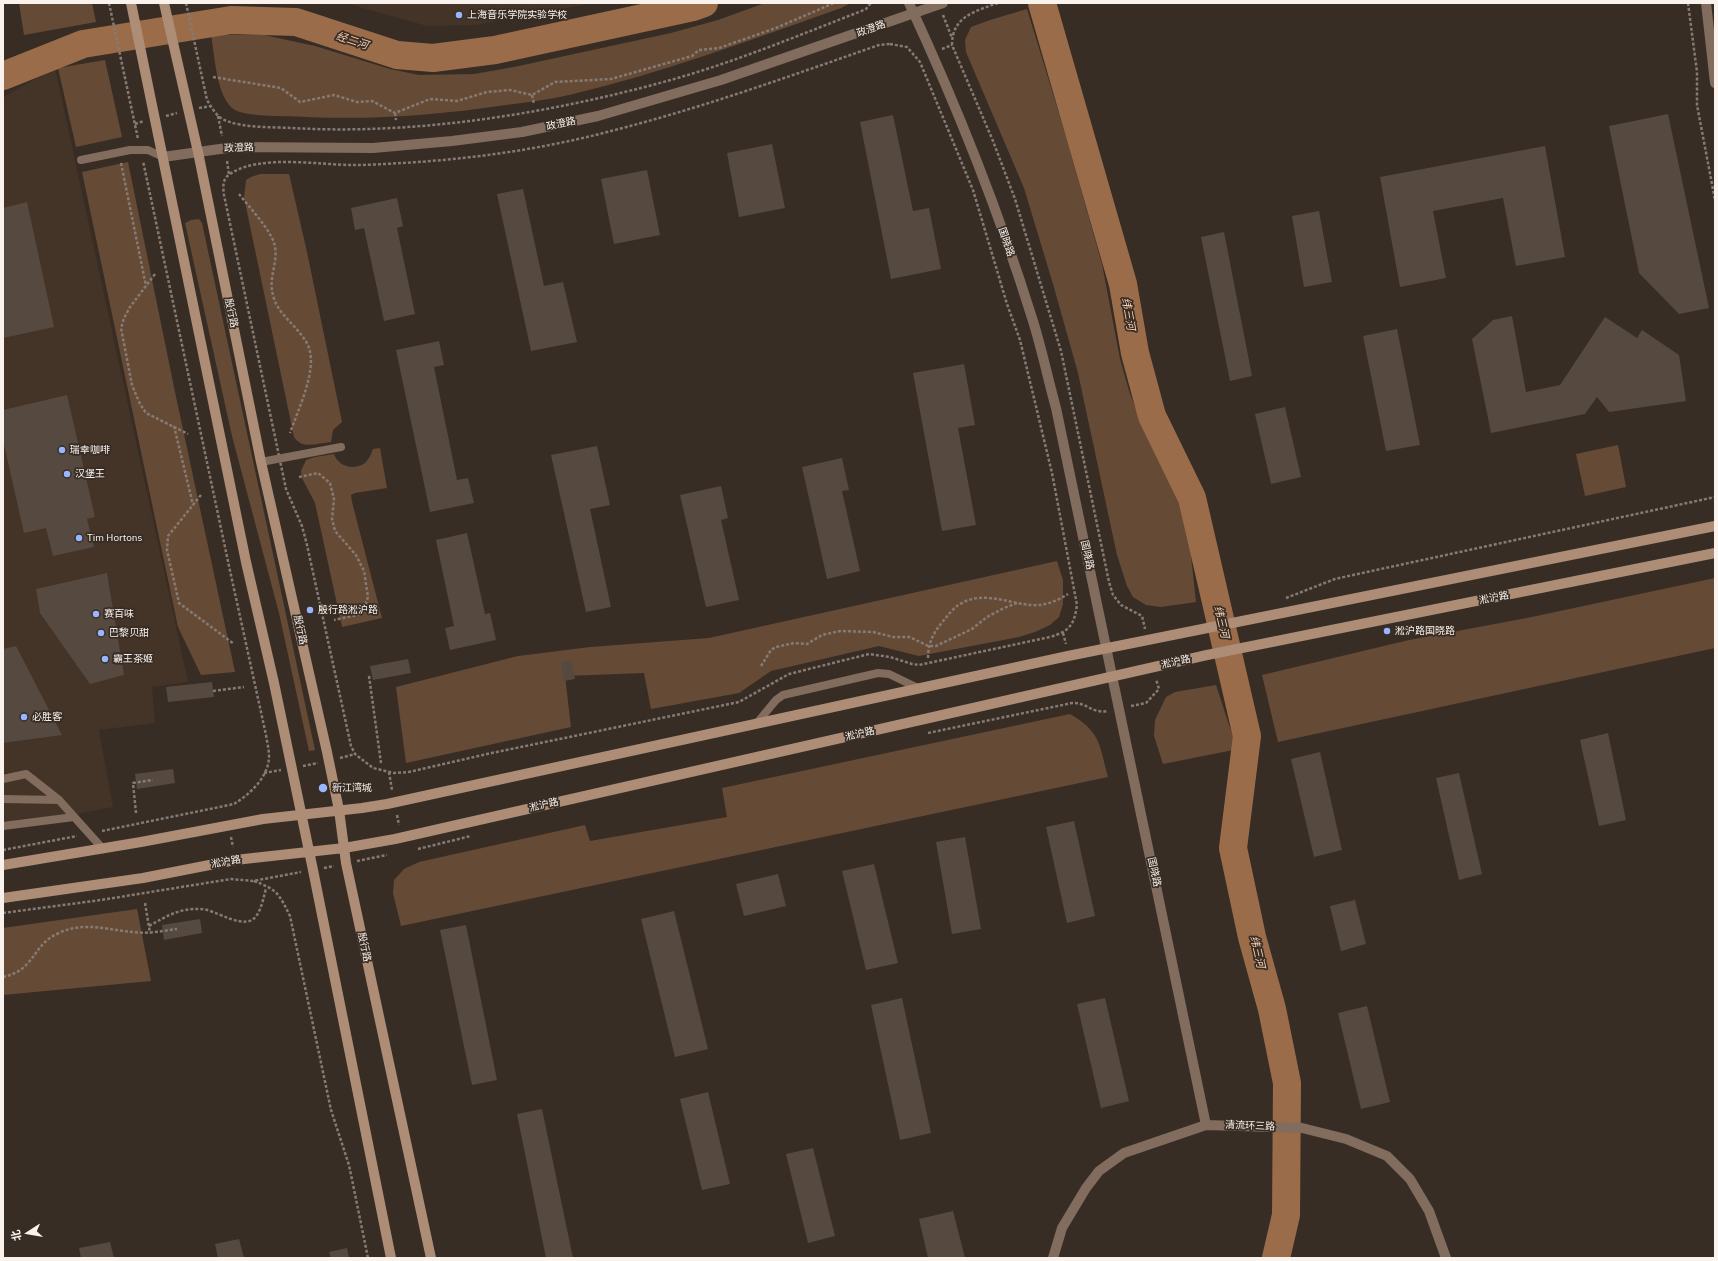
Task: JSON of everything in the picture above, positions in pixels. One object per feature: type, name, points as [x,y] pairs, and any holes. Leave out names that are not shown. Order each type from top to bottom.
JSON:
[{"type":"main road","points":[[131,3],[156,118],[246,562],[302,815],[391,1258]]},
{"type":"main road","name":"殷行路","points":[[164,3],[178,70],[198,152],[261,462],[327,752],[339,810],[346,863],[430,1258]]},
{"type":"main road","points":[[3,865],[103,849],[229,824],[391,803],[1107,648],[1715,526]]},
{"type":"main road","name":"淞沪路","points":[[3,898],[143,878],[235,860],[344,848],[394,839],[1207,655],[1715,553]]},
{"type":"street","name":"国晓路","points":[[909,3],[972,148],[1033,322],[1058,416],[1206,1125]]},
{"type":"street","points":[[1706,3],[1715,83]]},
{"type":"street","name":"政澄路","points":[[163,157],[234,147],[373,148],[452,142],[522,132],[598,116],[721,80],[941,4]]},
{"type":"street","name":"清流环三路","points":[[1053,1258],[1062,1228],[1086,1188],[1099,1171],[1124,1153],[1206,1125],[1302,1128],[1346,1139],[1387,1156],[1410,1179],[1429,1211],[1446,1258]]},
{"type":"lane","points":[[81,160],[119,152],[141,150],[148,150],[163,157]]},
{"type":"lane","points":[[261,462],[340,447]]},
{"type":"lane","points":[[757,723],[776,700],[783,695],[878,673],[889,674],[918,688]]},
{"type":"lane","points":[[3,779],[26,774],[59,800],[103,849]]},
{"type":"lane","points":[[3,799],[59,800]]},
{"type":"lane","points":[[3,826],[74,816]]},
{"type":"path","points":[[3,850],[226,807],[234,804],[246,796],[258,784],[264,773],[269,757],[266,734],[227,558],[141,150],[120,60],[109,3]]},
{"type":"path","points":[[186,3],[207,100],[214,112],[228,122],[256,126],[368,130],[537,111],[657,84],[747,54],[859,12],[866,9],[871,3]]},
{"type":"path","points":[[213,77],[281,88],[300,102],[334,95],[357,102],[372,102],[395,113],[430,100],[457,101],[487,92],[510,90],[532,95],[555,82],[611,79],[692,56],[699,50],[719,48],[776,28],[834,3]]},
{"type":"path","points":[[952,39],[959,21],[971,13],[998,3]]},
{"type":"path","points":[[1688,3],[1697,72],[1697,105],[1715,200]]},
{"type":"path","points":[[941,4],[952,39],[952,45],[993,141]]},
{"type":"path","points":[[900,44],[906,46],[920,62],[973,190],[1007,304],[1020,340],[1052,473],[1077,604],[1076,613],[1071,625],[1064,633],[1050,637],[919,665],[890,657],[869,654],[789,674],[739,702],[487,754],[409,772],[394,773],[374,768],[356,754],[351,746],[307,545],[302,526],[286,489],[280,458],[224,196],[223,184],[230,174],[243,167],[258,163],[354,165],[403,163],[464,158],[538,147],[610,132],[683,112],[879,45],[900,44]]},
{"type":"path","points":[[532,95],[534,104]]},
{"type":"path","points":[[135,124],[210,106]]},
{"type":"path","points":[[395,113],[396,120]]},
{"type":"path","points":[[119,152],[146,286]]},
{"type":"path","points":[[239,194],[258,216],[272,237],[276,247],[271,285],[273,296],[279,308],[309,346],[311,365],[306,387],[290,432]]},
{"type":"path","points":[[155,274],[130,307],[121,328],[132,385],[140,404],[146,413],[188,434]]},
{"type":"path","points":[[174,426],[193,506]]},
{"type":"path","points":[[299,476],[318,473],[330,483],[334,500],[332,519],[335,531],[356,555],[364,571],[368,597],[362,614],[334,620]]},
{"type":"path","points":[[201,495],[168,536],[167,550],[179,602],[234,644]]},
{"type":"path","points":[[1284,599],[1335,579],[1715,497]]},
{"type":"path","points":[[928,658],[928,646],[934,632],[960,604],[966,600],[982,597],[1032,605],[1048,604],[1068,594]]},
{"type":"path","points":[[761,666],[772,650],[776,647],[794,642],[807,644],[822,635],[840,631],[873,632],[893,637],[910,637],[928,646],[936,646],[946,643],[972,629],[998,611],[1017,603]]},
{"type":"path","points":[[369,676],[381,763]]},
{"type":"path","points":[[213,691],[244,687]]},
{"type":"path","points":[[264,773],[356,754]]},
{"type":"path","points":[[136,813],[133,783],[153,780]]},
{"type":"path","points":[[226,807],[238,879]]},
{"type":"path","points":[[414,849],[457,840]]},
{"type":"path","points":[[253,881],[390,854]]},
{"type":"path","points":[[3,913],[101,900],[231,879],[253,881],[270,887],[280,897],[290,916],[331,1110],[349,1165],[368,1258]]},
{"type":"path","points":[[149,926],[173,912],[202,908],[236,922],[253,920],[262,907],[266,888]]},
{"type":"path","points":[[146,903],[150,933]]},
{"type":"path","points":[[3,977],[17,972],[22,968],[46,941],[60,932],[76,927],[89,926],[150,933],[177,929]]},
{"type":"shaded area","points":[[19,3],[92,3],[96,22],[24,35]]},
{"type":"shaded area","name":"上海音乐学院实验学校","points":[[345,3],[593,3],[476,25],[427,26]]},
{"type":"shaded area","points":[[765,3],[851,3],[841,8],[706,55],[638,77],[561,97],[456,112],[406,116],[330,118],[258,115],[235,110],[229,104],[220,87],[211,35],[264,35],[315,46],[390,69],[419,75],[474,74],[514,67],[671,33],[718,20]]},
{"type":"shaded area","points":[[1027,9],[1065,133],[1102,264],[1120,359],[1130,394],[1146,432],[1183,503],[1187,519],[1196,602],[1161,607],[1146,605],[1133,597],[1127,586],[1117,555],[1078,373],[1053,284],[1024,188],[966,52],[965,40],[971,27]]},
{"type":"shaded area","points":[[105,60],[122,137],[76,147],[58,68]]},
{"type":"shaded area","points":[[55,68],[188,682],[152,687],[155,723],[99,730],[113,807],[3,828],[3,97]]},
{"type":"shaded area","points":[[128,162],[175,392],[235,672],[201,675],[178,627],[82,172]]},
{"type":"shaded area","points":[[260,174],[289,174],[307,252],[342,422],[333,430],[331,442],[306,445],[297,441],[294,437],[244,197],[246,180]]},
{"type":"shaded area","points":[[199,219],[202,223],[315,750],[309,751],[279,613],[232,436],[185,223],[191,220]]},
{"type":"shaded area","points":[[1618,445],[1626,487],[1585,496],[1576,454]]},
{"type":"shaded area","points":[[380,448],[387,488],[351,495],[382,618],[342,627],[315,503],[302,478],[301,471],[306,460],[334,454],[342,464],[356,467],[365,463],[373,449]]},
{"type":"shaded area","points":[[1057,561],[1063,580],[1063,604],[1059,617],[1050,625],[1019,637],[919,656],[879,646],[771,671],[739,693],[651,709],[644,673],[565,676],[571,727],[406,763],[396,687],[518,656],[590,647],[709,638]]},
{"type":"shaded area","points":[[1715,578],[1715,648],[1278,742],[1262,675],[1409,640],[1527,618]]},
{"type":"shaded area","points":[[1216,685],[1238,749],[1163,764],[1154,736],[1155,720],[1166,697],[1175,692]]},
{"type":"shaded area","points":[[1070,714],[1088,727],[1093,733],[1100,747],[1108,777],[401,926],[393,893],[394,880],[404,869],[419,862],[585,825],[590,841],[727,817],[722,788]]},
{"type":"shaded area","points":[[137,909],[151,981],[3,995],[3,928]]},
{"type":"building","points":[[1668,114],[1709,308],[1679,314],[1639,273],[1609,126]]},
{"type":"building","points":[[893,115],[913,211],[929,208],[941,269],[891,279],[860,122]]},
{"type":"building","points":[[772,144],[785,208],[739,217],[727,153]]},
{"type":"building","points":[[1545,146],[1565,257],[1516,266],[1503,198],[1433,211],[1446,278],[1400,287],[1380,177]]},
{"type":"building","points":[[647,170],[660,235],[614,244],[601,179]]},
{"type":"building","points":[[523,189],[544,286],[563,282],[577,342],[531,351],[497,194]]},
{"type":"building","points":[[397,198],[403,226],[397,228],[415,314],[384,321],[364,228],[355,230],[351,208]]},
{"type":"building","points":[[27,202],[54,327],[3,338],[3,208]]},
{"type":"building","points":[[1319,211],[1332,282],[1304,287],[1292,216]]},
{"type":"building","points":[[1224,232],[1252,376],[1230,381],[1201,237]]},
{"type":"building","points":[[1512,316],[1526,392],[1560,385],[1605,317],[1637,338],[1642,330],[1679,355],[1686,401],[1609,412],[1597,397],[1585,414],[1491,433],[1472,339],[1493,320]]},
{"type":"building","points":[[1397,329],[1420,445],[1386,451],[1363,336]]},
{"type":"building","points":[[439,341],[444,365],[434,367],[457,480],[468,478],[474,503],[430,512],[396,350]]},
{"type":"building","points":[[964,364],[975,425],[958,428],[976,525],[942,531],[913,373]]},
{"type":"building","points":[[67,395],[95,517],[87,519],[94,547],[53,556],[46,528],[24,533],[3,440],[3,410]]},
{"type":"building","points":[[1285,407],[1301,477],[1271,484],[1255,414]]},
{"type":"building","points":[[597,446],[610,505],[590,509],[611,607],[586,612],[551,455]]},
{"type":"building","points":[[842,458],[849,490],[842,491],[860,571],[827,579],[802,467]]},
{"type":"building","points":[[721,486],[728,518],[721,520],[739,600],[706,607],[680,495]]},
{"type":"building","points":[[467,533],[485,614],[490,613],[496,640],[450,650],[445,628],[454,626],[436,540]]},
{"type":"building","points":[[107,573],[124,675],[90,684],[40,613],[36,589]]},
{"type":"building","points":[[16,646],[62,735],[3,743],[3,649]]},
{"type":"building","points":[[408,659],[411,673],[373,680],[370,666]]},
{"type":"building","points":[[571,660],[575,679],[564,681],[561,662]]},
{"type":"building","points":[[212,682],[214,697],[168,702],[166,687]]},
{"type":"building","points":[[1608,733],[1626,820],[1599,826],[1580,740]]},
{"type":"building","points":[[1320,752],[1342,850],[1314,857],[1291,759]]},
{"type":"building","points":[[173,769],[175,783],[137,789],[135,774]]},
{"type":"building","points":[[1459,773],[1482,874],[1459,880],[1436,778]]},
{"type":"building","points":[[1074,821],[1095,916],[1067,923],[1046,827]]},
{"type":"building","points":[[965,837],[981,929],[952,934],[936,842]]},
{"type":"building","points":[[874,864],[898,963],[866,970],[842,871]]},
{"type":"building","points":[[778,874],[786,906],[744,916],[736,884]]},
{"type":"building","points":[[1355,900],[1366,944],[1341,951],[1330,906]]},
{"type":"building","points":[[674,911],[708,1049],[675,1057],[641,919]]},
{"type":"building","points":[[200,919],[202,933],[164,940],[162,925]]},
{"type":"building","points":[[466,925],[497,1080],[472,1085],[440,930]]},
{"type":"building","points":[[902,998],[931,1133],[900,1140],[871,1005]]},
{"type":"building","points":[[1105,998],[1129,1101],[1101,1108],[1077,1004]]},
{"type":"building","points":[[1367,1006],[1390,1102],[1361,1109],[1338,1013]]},
{"type":"building","points":[[708,1092],[730,1184],[702,1190],[680,1099]]},
{"type":"building","points":[[542,1109],[573,1258],[546,1258],[517,1114]]},
{"type":"building","points":[[813,1148],[835,1236],[808,1243],[786,1154]]},
{"type":"building","points":[[953,1211],[965,1258],[928,1258],[919,1219]]},
{"type":"building","points":[[239,1239],[244,1258],[218,1258],[215,1244]]},
{"type":"building","points":[[110,1242],[114,1258],[81,1258],[79,1248]]},
{"type":"building","points":[[347,1248],[349,1258],[331,1258],[329,1252]]},
{"type":"waterway","name":"经二河","points":[[3,76],[83,44],[231,20],[296,22],[397,55],[433,58],[495,50],[693,7],[704,3]]},
{"type":"waterway","name":"纬三河","points":[[1042,3],[1123,284],[1135,353],[1152,416],[1192,498],[1247,736],[1233,848],[1252,937],[1272,1009],[1287,1083],[1286,1215],[1276,1258]]},
{"type":"place","name":"上海音乐学院实验学校","points":[[459,15]]},
{"type":"place","name":"瑞幸咖啡","points":[[62,450]]},
{"type":"place","name":"汉堡王","points":[[67,474]]},
{"type":"place","name":"Tim Hortons","points":[[79,538]]},
{"type":"place","name":"殷行路淞沪路","points":[[310,610]]},
{"type":"place","name":"赛百味","points":[[96,614]]},
{"type":"place","name":"淞沪路国晓路","points":[[1387,631]]},
{"type":"place","name":"巴黎贝甜","points":[[101,633]]},
{"type":"place","name":"霸王茶姬","points":[[105,659]]},
{"type":"place","name":"必胜客","points":[[24,717]]},
{"type":"place","name":"新江湾城","points":[[323,788]]}]
